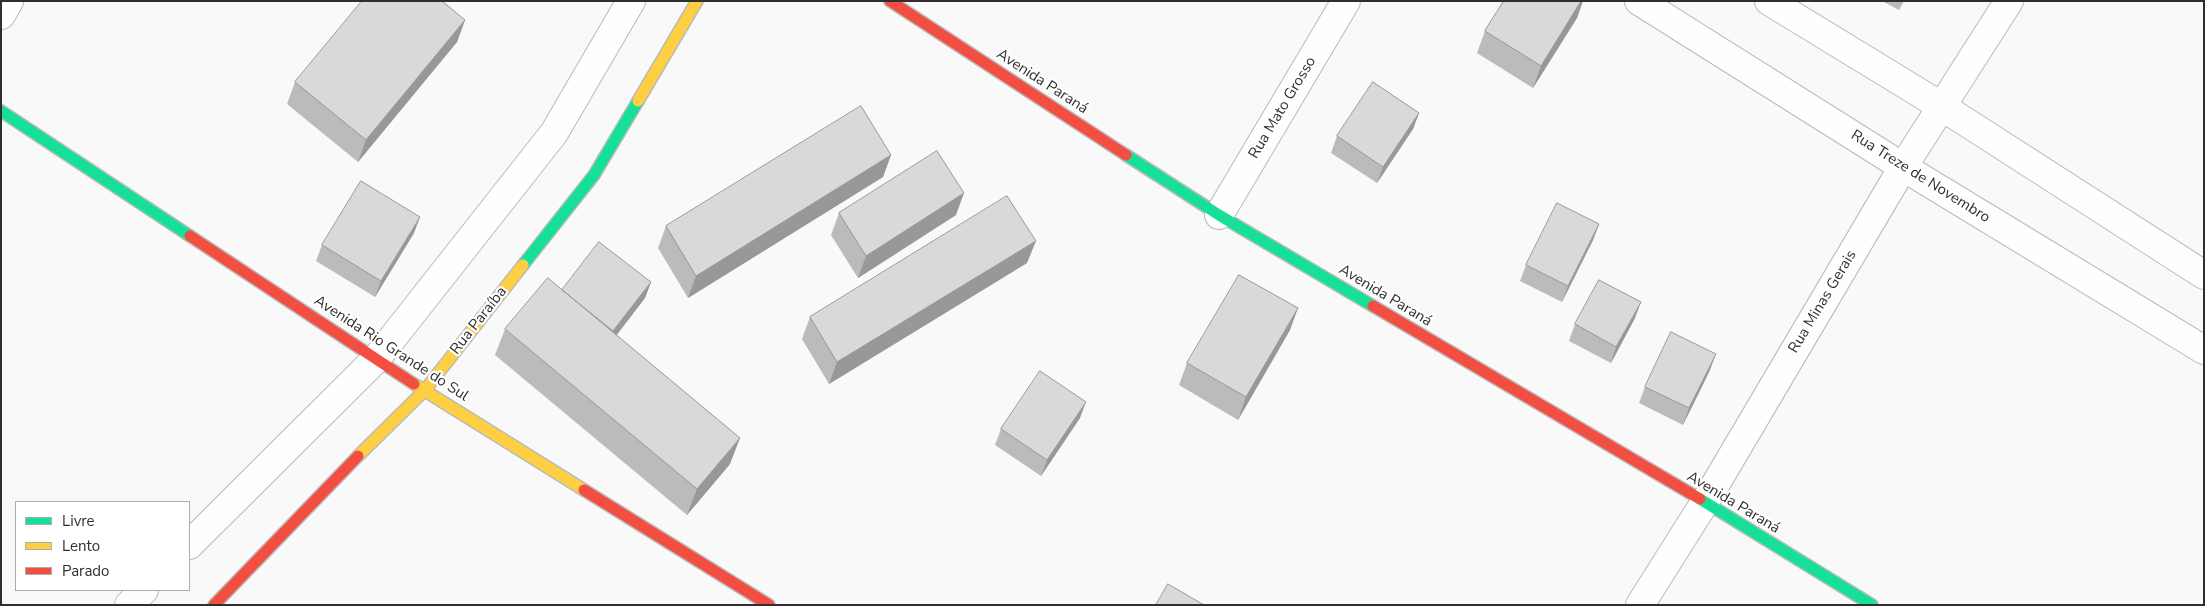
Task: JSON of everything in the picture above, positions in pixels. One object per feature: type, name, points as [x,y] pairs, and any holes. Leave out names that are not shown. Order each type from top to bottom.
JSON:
[{"type":"street","points":[[1,14],[9,1]]},
{"type":"street","points":[[190,544],[376,359],[554,132],[631,1]]},
{"type":"street","name":"Rua Paraíba","points":[[214,605],[316,498],[425,390],[594,175],[697,1]]},
{"type":"street","name":"Avenida Paraná","points":[[890,1],[1219,215],[1705,502],[1872,605]]},
{"type":"street","name":"Rua Mato Grosso","points":[[1219,215],[1346,1]]},
{"type":"street","name":"Rua Treze de Novembro","points":[[1639,1],[1903,167],[2204,350]]},
{"type":"street","points":[[1769,1],[1941,106],[2204,275]]},
{"type":"street","name":"Rua Minas Gerais","points":[[1640,605],[1705,502],[1903,167],[2009,1]]},
{"type":"street","name":"Avenida Rio Grande do Sul","points":[[1,111],[376,359],[770,605]]},
{"type":"street","points":[[129,605],[143,591]]},
{"type":"building","points":[[362,1],[442,1],[465,20],[366,140],[295,82]]},
{"type":"building","points":[[1504,1],[1581,1],[1541,66],[1485,31]]},
{"type":"building","points":[[1373,82],[1419,113],[1383,167],[1337,136]]},
{"type":"building","points":[[861,106],[891,155],[696,276],[666,226]]},
{"type":"building","points":[[937,151],[964,193],[866,256],[839,213]]},
{"type":"building","points":[[361,181],[420,217],[381,281],[322,245]]},
{"type":"building","points":[[1007,196],[1036,241],[837,362],[810,317]]},
{"type":"building","points":[[1557,203],[1599,224],[1568,286],[1526,265]]},
{"type":"building","points":[[599,242],[651,282],[613,331],[562,290]]},
{"type":"building","points":[[1239,275],[1298,308],[1246,397],[1187,363]]},
{"type":"building","points":[[548,278],[740,438],[697,489],[505,329]]},
{"type":"building","points":[[1599,280],[1641,302],[1616,347],[1575,324]]},
{"type":"building","points":[[1671,332],[1716,354],[1689,408],[1645,387]]},
{"type":"building","points":[[1040,371],[1086,402],[1047,460],[1001,429]]},
{"type":"building","points":[[1168,584],[1204,605],[1156,605]]},
{"type":"traffic: fast","points":[[523,265],[594,175],[638,101]]},
{"type":"traffic: fast","points":[[1,111],[190,236]]},
{"type":"traffic: fast","points":[[1126,155],[1219,215],[1373,306]]},
{"type":"traffic: fast","points":[[1700,499],[1872,605]]},
{"type":"traffic: slow","points":[[638,101],[697,1]]},
{"type":"traffic: slow","points":[[358,456],[425,390],[523,265]]},
{"type":"traffic: slow","points":[[414,384],[584,490]]},
{"type":"traffic: jam","points":[[890,1],[1126,155]]},
{"type":"traffic: jam","points":[[190,236],[414,384]]},
{"type":"traffic: jam","points":[[1373,306],[1700,499]]},
{"type":"traffic: jam","points":[[214,605],[358,456]]},
{"type":"traffic: jam","points":[[584,490],[769,605]]}]
